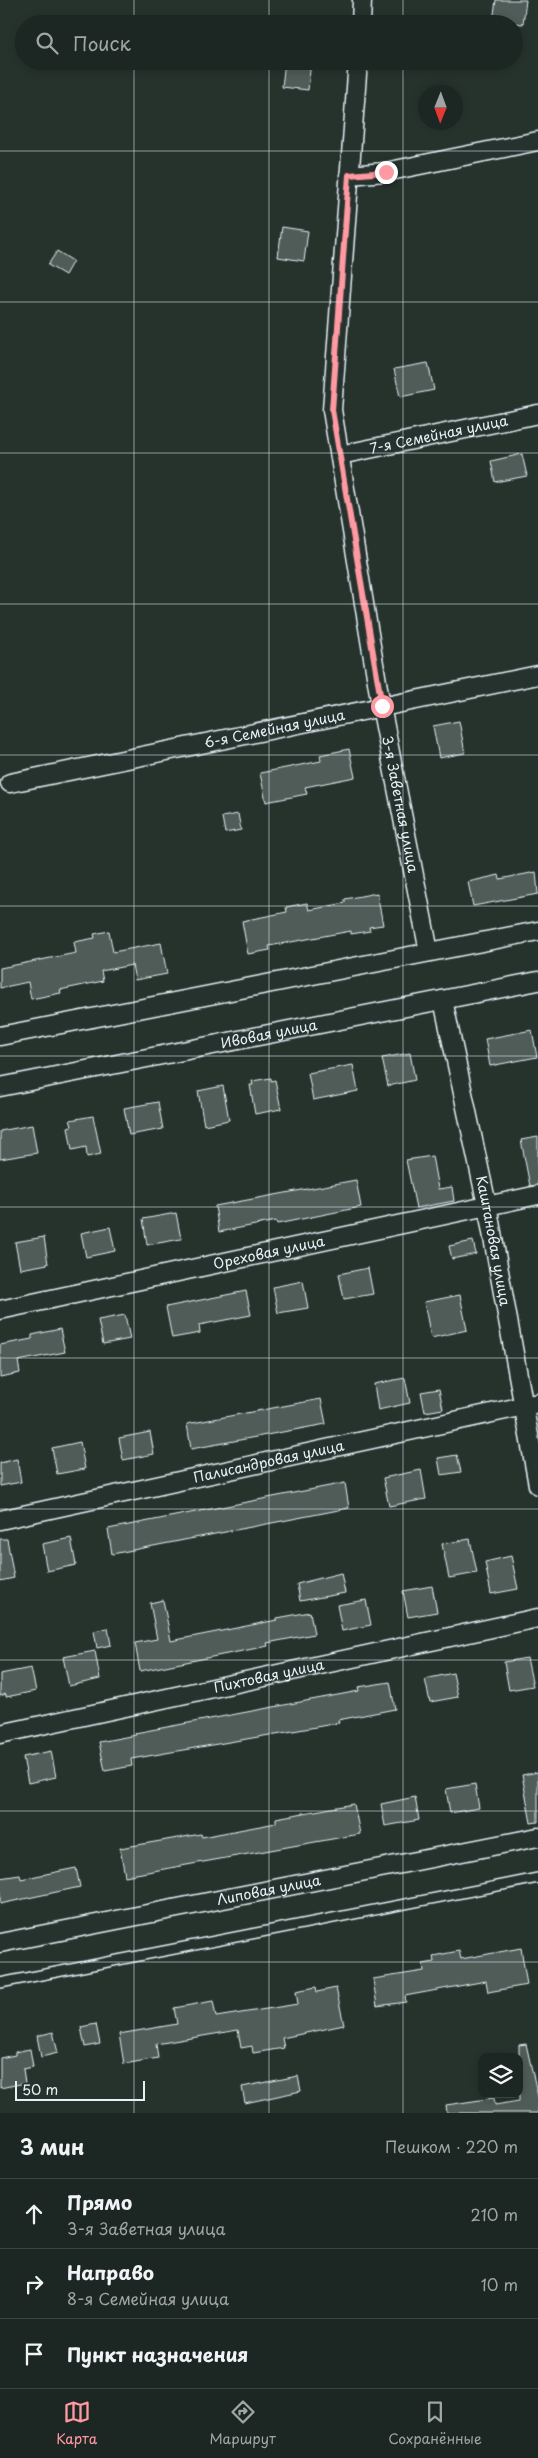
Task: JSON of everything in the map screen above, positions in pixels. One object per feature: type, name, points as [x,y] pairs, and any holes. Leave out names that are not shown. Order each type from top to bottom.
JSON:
[{"type":"street","points":[[361,15],[362,0]]},
{"type":"street","name":"3-я Заветная улица","points":[[357,70],[332,400],[382,706],[429,952]]},
{"type":"street","points":[[349,175],[386,172],[538,141]]},
{"type":"street","name":"7-я Семейная улица","points":[[340,455],[538,414]]},
{"type":"street","name":"6-я Семейная улица","points":[[10,783],[538,675]]},
{"type":"street","points":[[0,1036],[538,931]]},
{"type":"street","name":"Ивовая улица","points":[[0,1086],[538,981]]},
{"type":"street","name":"Каштановая улица","points":[[443,1000],[531,1404],[538,1485]]},
{"type":"street","name":"Ореховая улица","points":[[0,1310],[538,1195]]},
{"type":"street","name":"Палисандровая улица","points":[[0,1520],[531,1404]]},
{"type":"street","name":"Пихтовая улица","points":[[0,1734],[538,1618]]},
{"type":"street","name":"Липовая улица","points":[[0,1943],[538,1837]]},
{"type":"lane","points":[[0,1983],[538,1878]]},
{"type":"building","points":[[496,0],[526,0],[523,24],[523,15],[494,15]]},
{"type":"building","points":[[284,70],[310,70],[308,90],[282,87]]},
{"type":"building","points":[[282,227],[308,231],[304,261],[278,257]]},
{"type":"building","points":[[57,251],[73,261],[65,275],[48,265]]},
{"type":"building","points":[[428,363],[434,390],[400,397],[394,369]]},
{"type":"building","points":[[522,454],[527,476],[495,482],[491,461]]},
{"type":"building","points":[[459,721],[465,753],[439,758],[433,726]]},
{"type":"building","points":[[349,749],[355,777],[305,787],[307,794],[266,802],[260,773],[321,761],[320,755]]},
{"type":"building","points":[[238,814],[241,830],[225,833],[222,817]]},
{"type":"building","points":[[536,872],[538,894],[473,906],[468,882],[499,875],[500,879]]},
{"type":"building","points":[[377,893],[383,925],[369,927],[370,931],[351,934],[351,931],[269,946],[270,950],[248,954],[242,921],[287,912],[286,907],[307,903],[309,910],[345,903],[345,899]]},
{"type":"building","points":[[109,931],[113,952],[161,943],[167,974],[135,980],[132,965],[101,971],[103,981],[60,990],[61,993],[31,999],[28,982],[0,988],[0,968],[76,953],[74,942],[95,938],[94,934]]},
{"type":"building","points":[[532,1030],[537,1057],[490,1066],[485,1039]]},
{"type":"building","points":[[410,1053],[415,1080],[388,1086],[382,1058]]},
{"type":"building","points":[[353,1065],[358,1091],[313,1100],[308,1073]]},
{"type":"building","points":[[271,1078],[271,1081],[275,1080],[281,1109],[255,1114],[250,1085],[253,1085],[252,1081]]},
{"type":"building","points":[[223,1086],[229,1120],[204,1125],[198,1091]]},
{"type":"building","points":[[158,1102],[163,1129],[129,1135],[124,1108]]},
{"type":"building","points":[[93,1116],[101,1154],[87,1157],[86,1147],[72,1150],[68,1127],[72,1126],[70,1120]]},
{"type":"building","points":[[32,1125],[37,1153],[0,1159],[0,1131]]},
{"type":"building","points":[[538,1137],[538,1185],[530,1186],[521,1140]]},
{"type":"building","points":[[432,1156],[438,1189],[452,1187],[454,1201],[416,1208],[406,1160]]},
{"type":"building","points":[[356,1180],[361,1207],[277,1224],[276,1221],[219,1232],[215,1206]]},
{"type":"building","points":[[176,1213],[181,1239],[147,1245],[143,1219]]},
{"type":"building","points":[[110,1227],[115,1251],[86,1257],[81,1233]]},
{"type":"building","points":[[44,1237],[48,1264],[20,1269],[15,1242]]},
{"type":"building","points":[[473,1241],[476,1254],[452,1259],[449,1246]]},
{"type":"building","points":[[368,1268],[373,1294],[344,1299],[339,1274]]},
{"type":"building","points":[[303,1281],[308,1308],[278,1313],[273,1287]]},
{"type":"building","points":[[246,1291],[251,1315],[199,1325],[200,1333],[172,1338],[166,1307]]},
{"type":"building","points":[[460,1295],[467,1330],[431,1338],[424,1302]]},
{"type":"building","points":[[125,1315],[130,1339],[103,1344],[98,1320]]},
{"type":"building","points":[[60,1329],[65,1352],[18,1361],[20,1373],[0,1377],[0,1345],[32,1339],[32,1335]]},
{"type":"building","points":[[405,1378],[410,1403],[378,1410],[374,1384]]},
{"type":"building","points":[[439,1389],[443,1409],[425,1412],[421,1392]]},
{"type":"building","points":[[321,1399],[326,1424],[191,1449],[187,1424]]},
{"type":"building","points":[[150,1432],[154,1454],[123,1460],[119,1438]]},
{"type":"building","points":[[80,1442],[85,1469],[57,1474],[52,1448]]},
{"type":"building","points":[[457,1455],[461,1472],[441,1475],[438,1458]]},
{"type":"building","points":[[17,1459],[21,1482],[0,1486],[0,1463]]},
{"type":"building","points":[[421,1470],[426,1499],[389,1506],[383,1478]]},
{"type":"building","points":[[345,1483],[349,1508],[112,1554],[108,1529]]},
{"type":"building","points":[[71,1538],[76,1565],[47,1571],[42,1544]]},
{"type":"building","points":[[0,1539],[7,1539],[14,1578],[0,1581]]},
{"type":"building","points":[[470,1539],[477,1573],[449,1578],[442,1544]]},
{"type":"building","points":[[511,1556],[518,1589],[491,1594],[485,1562]]},
{"type":"building","points":[[341,1573],[345,1593],[300,1601],[297,1584]]},
{"type":"building","points":[[432,1586],[437,1612],[408,1617],[403,1591]]},
{"type":"building","points":[[163,1600],[171,1641],[310,1612],[314,1634],[267,1643],[268,1646],[140,1671],[135,1643],[157,1639],[150,1603]]},
{"type":"building","points":[[366,1600],[371,1625],[342,1631],[337,1605]]},
{"type":"building","points":[[108,1628],[111,1645],[97,1648],[94,1631]]},
{"type":"building","points":[[95,1651],[100,1679],[69,1686],[63,1657]]},
{"type":"building","points":[[527,1658],[533,1686],[509,1690],[504,1662]]},
{"type":"building","points":[[31,1668],[36,1691],[6,1697],[6,1694],[0,1696],[0,1674]]},
{"type":"building","points":[[453,1673],[458,1697],[430,1702],[425,1679]]},
{"type":"building","points":[[390,1682],[395,1709],[338,1720],[339,1723],[131,1759],[132,1766],[105,1771],[99,1742],[136,1735],[135,1733],[359,1691],[358,1687]]},
{"type":"building","points":[[51,1751],[56,1777],[28,1783],[23,1757]]},
{"type":"building","points":[[538,1772],[538,1822],[531,1823],[522,1775]]},
{"type":"building","points":[[475,1784],[479,1808],[450,1813],[446,1789]]},
{"type":"building","points":[[415,1797],[419,1820],[385,1826],[381,1804]]},
{"type":"building","points":[[354,1804],[360,1834],[125,1876],[120,1848],[201,1834],[202,1837],[276,1823],[276,1818]]},
{"type":"building","points":[[76,1868],[80,1887],[0,1904],[0,1878],[20,1875],[21,1879]]},
{"type":"building","points":[[521,1948],[527,1985],[488,1992],[486,1981],[405,1996],[406,2002],[377,2006],[373,1979],[424,1971],[423,1964],[434,1962],[433,1956],[459,1951],[461,1959]]},
{"type":"building","points":[[316,1987],[317,1992],[336,1988],[344,2025],[282,2038],[284,2048],[253,2053],[252,2046],[241,2048],[238,2030],[156,2044],[158,2058],[124,2064],[119,2034],[177,2024],[174,2008],[213,2001],[216,2017],[298,2004],[296,1991]]},
{"type":"building","points":[[96,2024],[100,2044],[85,2047],[81,2027]]},
{"type":"building","points":[[53,2032],[58,2053],[41,2057],[37,2036]]},
{"type":"building","points":[[526,2044],[538,2097],[538,2113],[447,2113],[446,2105],[494,2098],[495,2105],[519,2101],[519,2098],[523,2098],[523,2053],[519,2053],[519,2045]]},
{"type":"building","points":[[30,2049],[33,2067],[23,2069],[25,2083],[0,2088],[0,2058]]},
{"type":"building","points":[[298,2076],[301,2091],[245,2103],[242,2087]]},
{"type":"route","points":[[382,706],[332,410],[333,373],[349,175],[386,172]]}]
